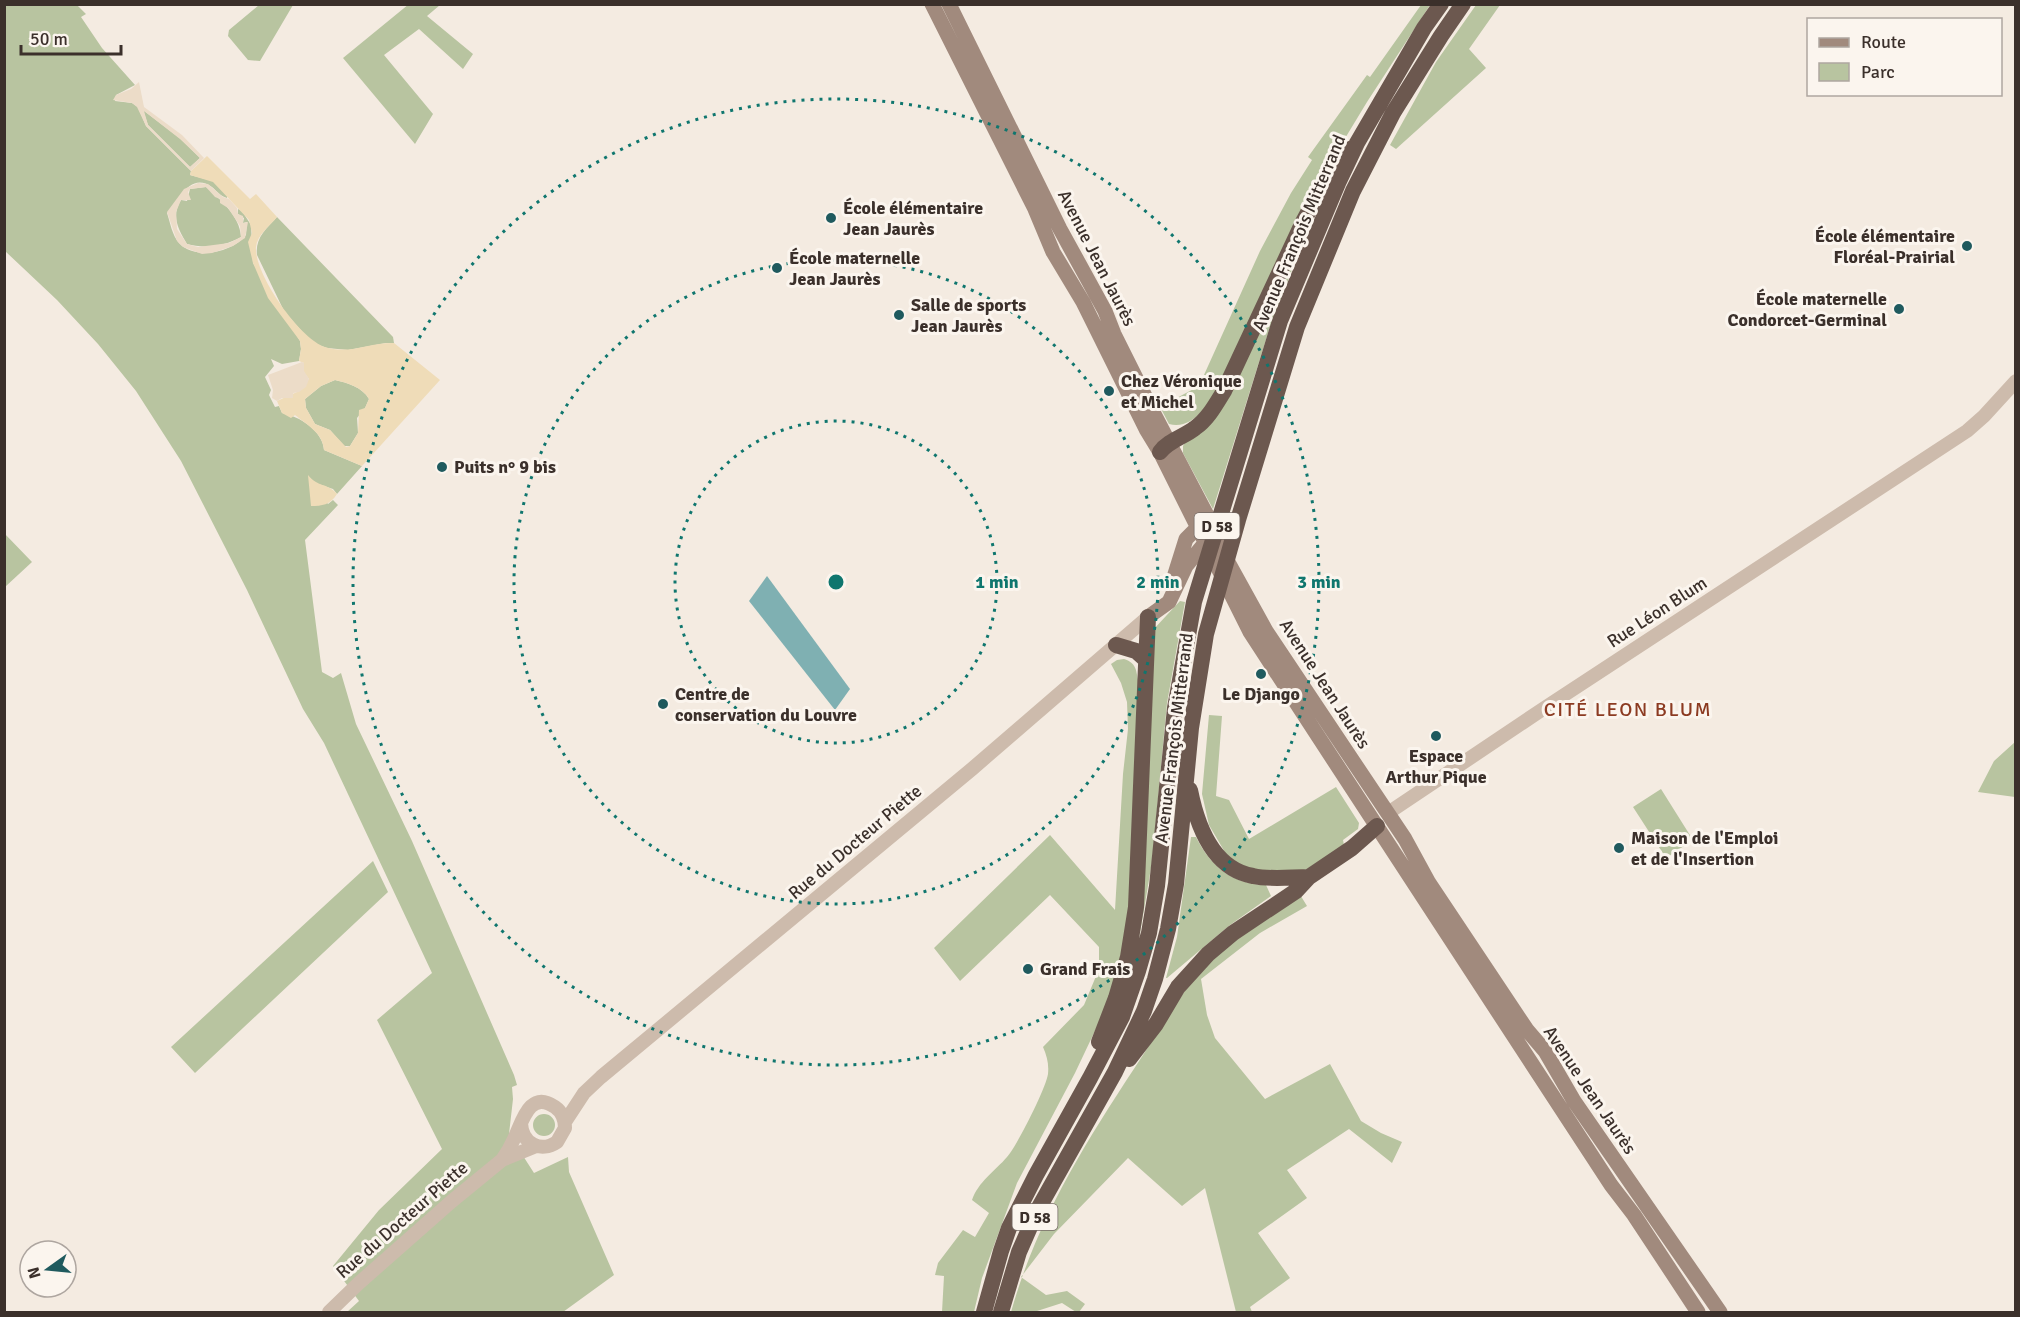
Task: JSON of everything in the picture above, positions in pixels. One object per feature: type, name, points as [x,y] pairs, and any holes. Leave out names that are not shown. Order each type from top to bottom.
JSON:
[{"type":"highway","name":"Avenue François Mitterrand","points":[[984,1312],[1009,1228],[1122,1017],[1149,933],[1157,886],[1175,708],[1194,602],[1280,321],[1357,143],[1424,28],[1441,4]]},
{"type":"highway","name":"Avenue François Mitterrand","points":[[1001,1312],[1011,1276],[1037,1211],[1115,1072],[1144,1011],[1168,929],[1176,884],[1191,728],[1206,634],[1297,327],[1353,192],[1393,113],[1463,4]]},
{"type":"highway","points":[[1165,448],[1194,429],[1212,411],[1224,391],[1304,220],[1337,159],[1357,143]]},
{"type":"highway","points":[[1090,1078],[1101,1034],[1116,998],[1128,957],[1136,907],[1148,617]]},
{"type":"highway","points":[[1116,645],[1136,651],[1145,659]]},
{"type":"highway","points":[[1187,775],[1198,821],[1204,835],[1220,859],[1238,872],[1252,876],[1309,877]]},
{"type":"highway","points":[[1115,1072],[1137,1050],[1178,987],[1208,954],[1233,933],[1296,891],[1309,877],[1352,849],[1377,826]]},
{"type":"main road","name":"Avenue Jean Jaurès","points":[[932,4],[1035,209],[1058,261],[1083,302],[1146,429],[1165,448]]},
{"type":"main road","name":"Avenue Jean Jaurès","points":[[949,4],[1060,229],[1107,315],[1165,448],[1205,530],[1250,632],[1611,1185],[1634,1215],[1698,1312]]},
{"type":"main road","name":"Avenue Jean Jaurès","points":[[1205,530],[1222,545],[1224,555],[1266,631],[1388,813],[1417,859],[1429,884],[1505,999],[1545,1051],[1574,1101],[1720,1312]]},
{"type":"main road","name":"Rue du Docteur Piette","points":[[1148,617],[1168,589],[1186,539],[1205,530]]},
{"type":"main road","points":[[1377,826],[1388,813]]},
{"type":"street","name":"Rue Léon Blum","points":[[1388,813],[1582,682],[1947,444],[1984,416],[2016,381]]},
{"type":"street","name":"Rue du Docteur Piette","points":[[553,1105],[584,1092],[972,769],[1148,617]]},
{"type":"street","name":"Rue du Docteur Piette","points":[[565,1122],[584,1092]]},
{"type":"street","points":[[538,1103],[553,1105],[561,1112],[565,1122],[563,1133],[557,1142],[549,1146],[536,1146],[525,1137],[521,1124],[525,1111],[538,1103]]},
{"type":"street","name":"Rue du Docteur Piette","points":[[502,1160],[521,1124]]},
{"type":"street","name":"Rue du Docteur Piette","points":[[329,1312],[358,1283],[502,1160],[536,1146]]},
{"type":"green space","points":[[409,4],[440,5],[427,16],[473,54],[463,69],[419,29],[384,55],[433,114],[415,144],[343,58]]},
{"type":"green space","points":[[5,5],[77,5],[86,14],[81,17],[102,48],[135,85],[116,95],[115,101],[132,103],[138,107],[146,126],[191,171],[190,175],[213,181],[227,195],[227,198],[204,183],[197,183],[191,185],[180,195],[167,213],[179,243],[186,249],[204,253],[224,250],[232,246],[246,235],[247,222],[243,223],[244,218],[238,214],[238,209],[242,211],[251,225],[253,263],[300,341],[299,361],[282,364],[271,359],[274,366],[265,377],[271,390],[269,395],[275,407],[279,406],[282,413],[296,417],[315,431],[323,443],[324,450],[362,466],[337,494],[333,489],[315,483],[308,476],[328,504],[333,500],[338,505],[305,540],[322,672],[333,678],[341,673],[356,724],[412,841],[514,1075],[517,1085],[512,1087],[509,1134],[534,1173],[568,1157],[569,1172],[614,1275],[563,1312],[347,1312],[359,1301],[333,1266],[379,1210],[442,1149],[377,1020],[432,973],[324,743],[303,709],[247,590],[181,461],[136,391],[98,344],[57,300],[5,251]]},
{"type":"green space","points":[[259,5],[293,5],[260,61],[248,60],[228,36],[229,30]]},
{"type":"green space","points":[[1421,5],[1430,5],[1367,102],[1298,216],[1214,394],[1192,420],[1178,425],[1169,424],[1160,407],[1199,386],[1260,251],[1291,193],[1312,160],[1308,157],[1367,75],[1370,77]]},
{"type":"green space","points":[[1476,5],[1500,5],[1469,49],[1486,68],[1396,149],[1390,145],[1436,62]]},
{"type":"green space","points":[[143,110],[181,139],[200,158],[190,167],[148,125]]},
{"type":"green space","points":[[206,187],[233,215],[241,237],[215,246],[187,244],[177,222],[178,206],[181,200],[187,201],[190,189]]},
{"type":"green space","points":[[277,217],[393,337],[394,343],[348,350],[327,348],[316,344],[306,336],[284,311],[257,255],[260,239]]},
{"type":"green space","points":[[1303,241],[1269,330],[1213,509],[1183,453],[1183,446]]},
{"type":"green space","points":[[335,380],[359,389],[369,399],[357,418],[358,433],[350,446],[344,446],[330,430],[315,424],[306,408],[305,399],[321,386]]},
{"type":"green space","points":[[4,533],[32,562],[5,587],[4,587]]},
{"type":"green space","points":[[1180,601],[1185,602],[1167,703],[1152,862],[1139,939],[1152,631]]},
{"type":"green space","points":[[1124,659],[1133,665],[1138,680],[1129,905],[1122,957],[1111,997],[1075,1073],[1017,1183],[982,1278],[974,1312],[942,1312],[944,1276],[935,1275],[938,1263],[963,1230],[975,1237],[989,1213],[972,1200],[983,1182],[1012,1151],[1031,1117],[1048,1074],[1043,1047],[1084,1005],[1099,969],[1099,947],[1050,895],[960,981],[934,948],[1050,835],[1115,910],[1128,729],[1127,702],[1121,683],[1111,664]]},
{"type":"green space","points":[[1209,715],[1222,716],[1216,796],[1229,800],[1249,839],[1336,787],[1359,823],[1358,829],[1343,840],[1344,845],[1307,869],[1289,874],[1244,869],[1226,854],[1209,825],[1202,794]]},
{"type":"green space","points":[[2015,742],[2015,797],[1978,792],[1994,761]]},
{"type":"green space","points":[[1661,789],[1693,840],[1666,858],[1633,807]]},
{"type":"green space","points":[[1191,837],[1196,837],[1208,857],[1224,872],[1243,881],[1266,885],[1271,896],[1230,925],[1166,978],[1177,937]]},
{"type":"green space","points":[[373,861],[388,892],[195,1073],[171,1047]]},
{"type":"green space","points":[[1299,893],[1307,906],[1260,933],[1201,979],[1207,1015],[1215,1038],[1265,1099],[1330,1064],[1361,1121],[1402,1142],[1392,1163],[1349,1129],[1287,1170],[1307,1198],[1258,1233],[1290,1278],[1250,1307],[1252,1312],[1236,1312],[1205,1188],[1182,1206],[1128,1158],[1054,1234],[1023,1274],[1050,1210],[1067,1178],[1182,995],[1219,952]]},
{"type":"green space","points":[[540,1114],[548,1114],[555,1121],[555,1129],[548,1136],[540,1136],[533,1129],[533,1121]]},
{"type":"green space","points":[[1022,1278],[1046,1295],[1067,1291],[1085,1304],[1079,1312],[1062,1303],[1034,1312],[1011,1312]]},
{"type":"sand","points":[[207,156],[250,199],[256,194],[277,217],[257,243],[257,259],[262,273],[280,304],[303,332],[315,342],[334,349],[343,350],[394,343],[440,380],[362,466],[324,450],[321,439],[314,430],[295,415],[291,418],[282,413],[277,401],[297,392],[309,379],[303,371],[304,363],[299,361],[300,341],[268,298],[253,263],[248,242],[252,233],[249,220],[213,182],[190,175],[191,171]],"holes":[[[335,380],[359,389],[369,399],[365,408],[359,410],[358,433],[350,446],[346,447],[330,430],[315,424],[306,408],[305,399],[321,386]]]},
{"type":"sand","points":[[308,475],[337,494],[332,501],[319,506],[311,506]]},
{"type":"shaded area","points":[[139,82],[144,107],[182,135],[204,158],[191,171],[146,126],[137,107],[132,103],[113,100],[116,95],[131,89]],"holes":[[[144,111],[200,158],[190,167],[148,125]]]},
{"type":"shaded area","points":[[198,183],[208,184],[223,197],[229,199],[237,208],[238,214],[243,216],[243,223],[248,222],[245,238],[233,246],[212,253],[202,254],[183,247],[177,241],[167,212],[184,189]],"holes":[[[206,187],[228,208],[240,226],[241,237],[229,243],[198,247],[187,244],[177,229],[176,212],[181,200],[191,200],[188,192],[190,189]]]},
{"type":"shaded area","points":[[302,362],[309,379],[306,387],[293,393],[293,398],[282,398],[277,401],[272,398],[273,390],[268,375]]},
{"type":"water","points":[[767,576],[850,689],[835,710],[749,601]]},
{"type":"place","name":"École élémentaire Jean Jaurès","points":[[831,218]]},
{"type":"place","name":"École élémentaire Floréal-Prairial","points":[[1967,246]]},
{"type":"place","name":"École maternelle Jean Jaurès","points":[[777,268]]},
{"type":"place","name":"École maternelle Condorcet-Germinal","points":[[1899,309]]},
{"type":"place","name":"Salle de sports Jean Jaurès","points":[[899,315]]},
{"type":"place","name":"Chez Véronique et Michel","points":[[1109,391]]},
{"type":"place","name":"Puits n° 9 bis","points":[[442,467]]},
{"type":"place","name":"Le Django","points":[[1261,674]]},
{"type":"place","name":"Centre de conservation du Louvre","points":[[663,704]]},
{"type":"place","name":"Espace Arthur Pique","points":[[1436,736]]},
{"type":"place","name":"Maison de l'Emploi et de l'Insertion","points":[[1619,848]]},
{"type":"place","name":"Grand Frais","points":[[1028,969]]},
{"type":"district","name":"CITÉ LEON BLUM","points":[[1628,709]]}]
